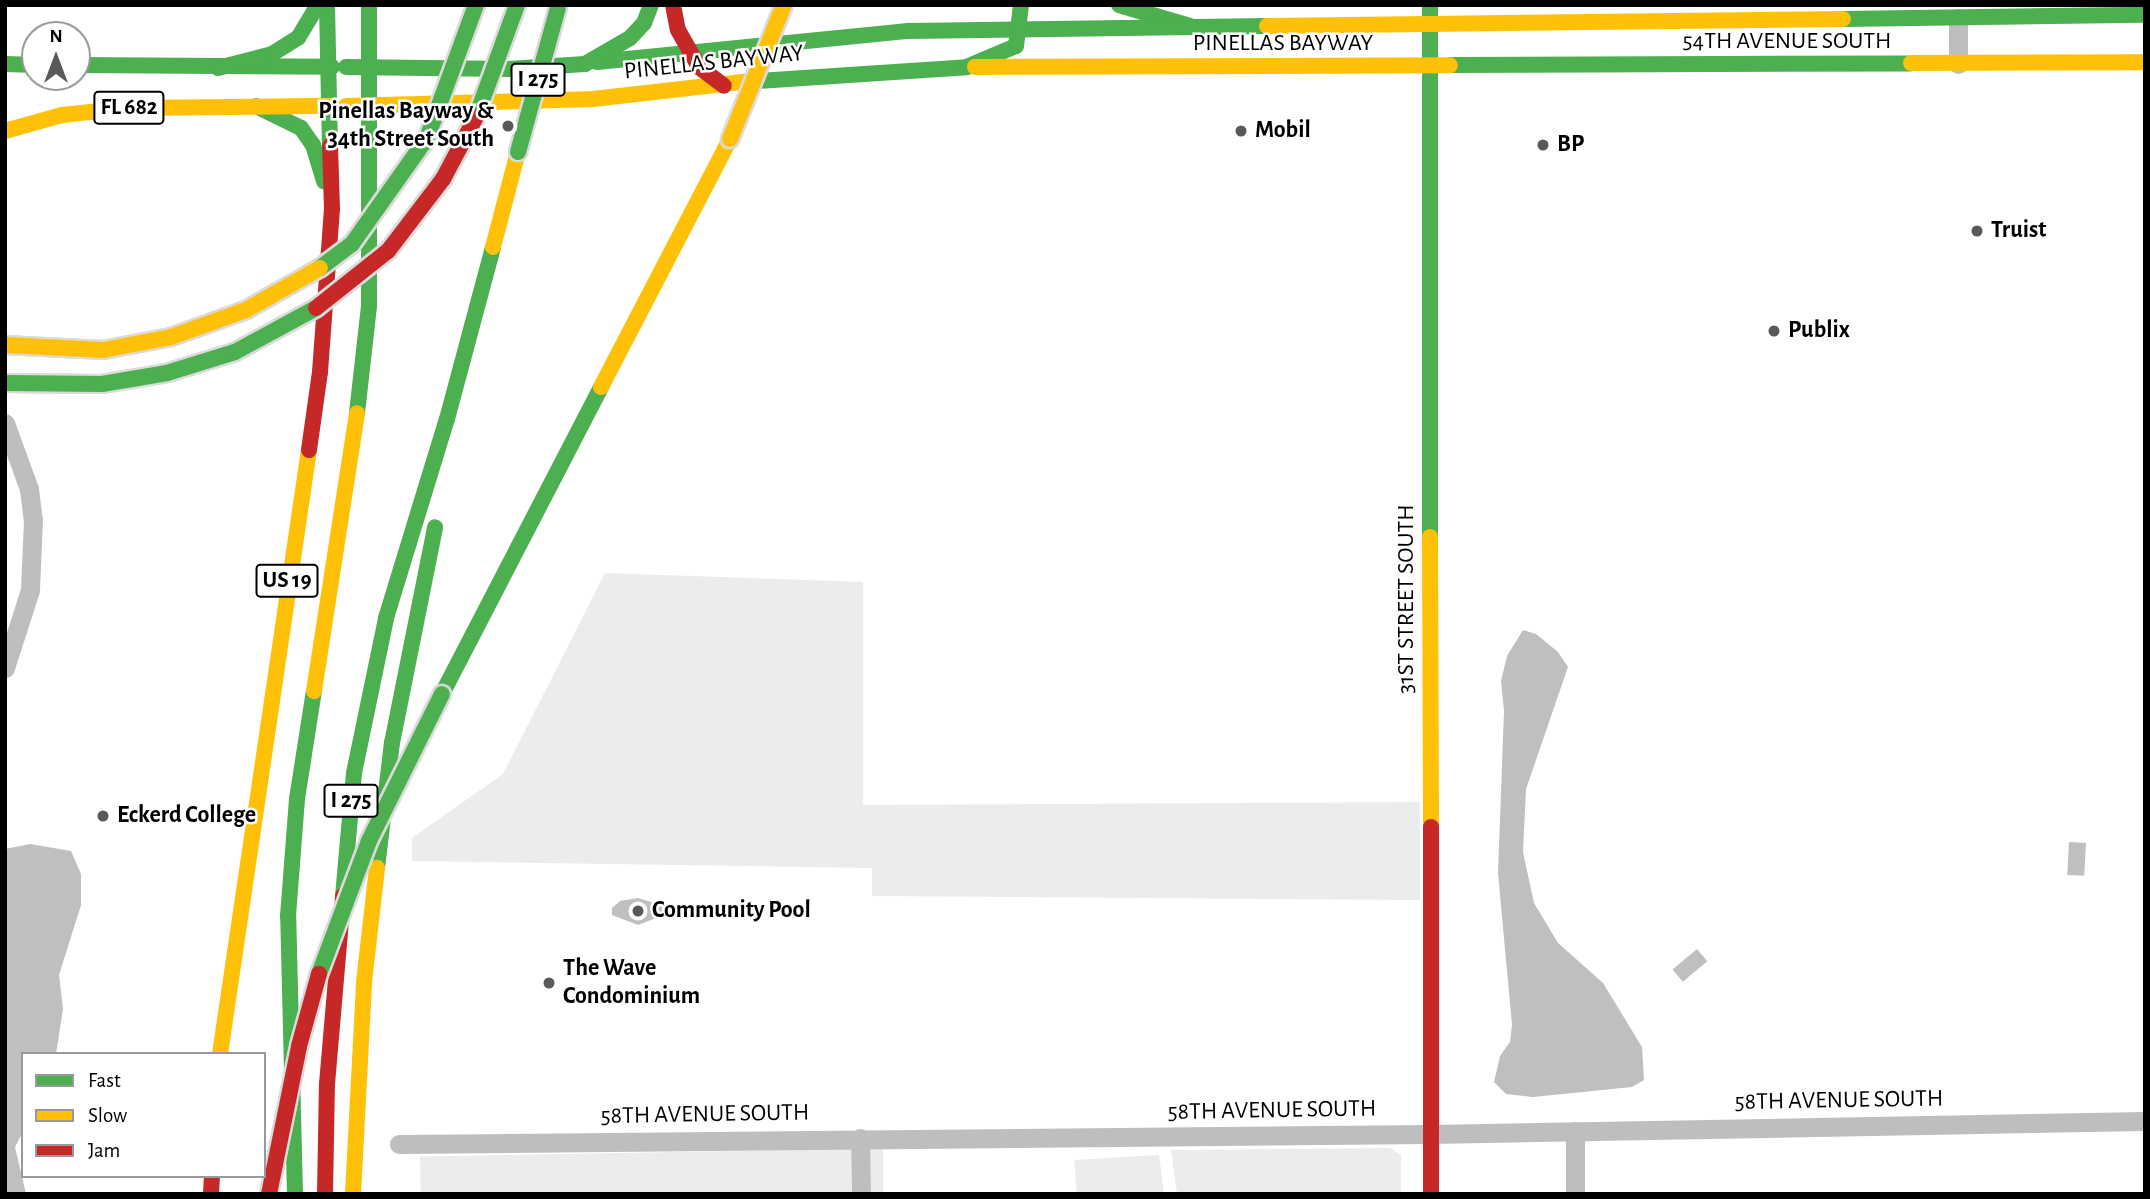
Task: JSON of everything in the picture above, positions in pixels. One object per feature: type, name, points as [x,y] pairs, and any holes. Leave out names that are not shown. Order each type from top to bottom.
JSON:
[{"type":"main road","points":[[218,68],[272,54],[298,38],[312,23],[318,5]]},
{"type":"main road","name":"US 19","points":[[220,1052],[320,372],[332,209],[332,68],[327,5]]},
{"type":"main road","name":"US 19","points":[[295,1194],[288,916],[298,799],[353,447],[369,306],[369,5]]},
{"type":"main road","points":[[5,345],[47,350],[103,350],[171,337],[246,310],[307,278],[352,244],[427,138],[476,5]]},
{"type":"main road","points":[[5,383],[102,384],[167,373],[235,352],[289,327],[351,285],[388,251],[443,179],[474,123],[517,5]]},
{"type":"main road","points":[[585,64],[630,38],[644,23],[651,5]]},
{"type":"main road","points":[[673,5],[688,50],[699,67],[724,86]]},
{"type":"main road","name":"I 275","points":[[269,1194],[299,1046],[324,958],[369,841],[442,694],[730,139],[784,5]]},
{"type":"main road","points":[[966,67],[1016,46],[1021,29],[1021,5]]},
{"type":"main road","points":[[1119,5],[1190,26]]},
{"type":"main road","name":"I 275","points":[[325,1194],[328,1070],[354,773],[386,618],[447,419],[559,7]]},
{"type":"main road","name":"PINELLAS BAYWAY","points":[[91,65],[508,69],[585,64],[688,50],[908,31],[1190,26],[1430,13]]},
{"type":"main road","name":"54TH AVENUE SOUTH","points":[[1430,13],[1958,18],[2145,15]]},
{"type":"main road","name":"31ST STREET SOUTH","points":[[1430,13],[1430,1194]]},
{"type":"main road","name":"54TH AVENUE SOUTH","points":[[1430,67],[2145,62]]},
{"type":"main road","name":"PINELLAS BAYWAY","points":[[5,131],[62,115],[127,108],[370,107],[593,99],[799,76],[966,67],[1430,67]]},
{"type":"main road","points":[[256,106],[292,121],[313,145],[332,209]]},
{"type":"main road","points":[[353,1194],[364,982],[392,743],[436,520],[447,419]]},
{"type":"street","points":[[1958,18],[1958,64]]},
{"type":"street","points":[[5,423],[26,477],[33,520],[30,590],[5,668]]},
{"type":"street","name":"58TH AVENUE SOUTH","points":[[399,1144],[1429,1134],[2145,1121]]},
{"type":"street","points":[[1575,1131],[1575,1194]]},
{"type":"street","points":[[860,1138],[861,1194]]},
{"type":"shaded area","points":[[605,573],[863,582],[863,805],[1420,802],[1420,900],[872,896],[872,868],[412,861],[412,838],[503,774]]},
{"type":"shaded area","points":[[1523,630],[1536,634],[1558,652],[1568,667],[1526,789],[1523,852],[1534,903],[1558,943],[1603,983],[1642,1047],[1644,1080],[1632,1087],[1533,1097],[1506,1094],[1494,1082],[1500,1056],[1510,1042],[1512,1025],[1498,873],[1504,711],[1501,681],[1507,656]]},
{"type":"shaded area","points":[[2069,842],[2086,843],[2084,876],[2067,875]]},
{"type":"shaded area","points":[[30,844],[71,851],[81,874],[81,905],[59,975],[63,1009],[56,1052],[21,1052],[21,1136],[15,1147],[26,1194],[5,1194],[5,849]]},
{"type":"shaded area","name":"Community Pool","points":[[638,898],[661,905],[664,915],[638,925],[612,915],[612,908],[620,901]]},
{"type":"shaded area","points":[[1697,949],[1707,961],[1683,982],[1672,970]]},
{"type":"shaded area","points":[[1390,1148],[1401,1155],[1401,1194],[1177,1194],[1171,1150]]},
{"type":"shaded area","points":[[851,1149],[852,1194],[421,1194],[420,1157]]},
{"type":"shaded area","points":[[869,1149],[883,1149],[883,1194],[869,1194]]},
{"type":"shaded area","points":[[1159,1155],[1164,1194],[1077,1194],[1074,1160]]},
{"type":"traffic: fast","points":[[218,68],[272,54],[298,38],[318,5]]},
{"type":"traffic: fast","points":[[327,5],[330,146]]},
{"type":"traffic: fast","points":[[357,413],[369,306],[369,5]]},
{"type":"traffic: fast","points":[[320,268],[352,244],[427,138],[476,5]]},
{"type":"traffic: fast","points":[[476,117],[517,5]]},
{"type":"traffic: fast","points":[[346,67],[508,69],[585,64],[630,38],[644,23],[651,5]]},
{"type":"traffic: fast","points":[[743,82],[966,67],[1016,46],[1021,5]]},
{"type":"traffic: fast","points":[[1119,5],[1190,26]]},
{"type":"traffic: fast","points":[[1430,5],[1430,537]]},
{"type":"traffic: fast","points":[[518,152],[558,8]]},
{"type":"traffic: fast","points":[[1843,19],[2145,15]]},
{"type":"traffic: fast","points":[[597,62],[908,31],[1267,26]]},
{"type":"traffic: fast","points":[[1450,65],[1911,63]]},
{"type":"traffic: fast","points":[[5,64],[21,65]]},
{"type":"traffic: fast","points":[[91,65],[332,67]]},
{"type":"traffic: fast","points":[[256,106],[301,128],[313,145],[324,181]]},
{"type":"traffic: fast","points":[[343,896],[354,773],[386,618],[447,419],[493,247]]},
{"type":"traffic: fast","points":[[5,383],[102,384],[167,373],[235,352],[316,308]]},
{"type":"traffic: fast","points":[[442,694],[601,387]]},
{"type":"traffic: fast","points":[[377,868],[392,743],[435,527]]},
{"type":"traffic: fast","points":[[295,1194],[288,916],[297,799],[314,691]]},
{"type":"traffic: fast","points":[[319,974],[369,841],[442,694]]},
{"type":"traffic: slow","points":[[730,139],[784,5]]},
{"type":"traffic: slow","points":[[1267,26],[1843,19]]},
{"type":"traffic: slow","points":[[1911,63],[2145,62]]},
{"type":"traffic: slow","points":[[975,67],[1450,65]]},
{"type":"traffic: slow","points":[[346,106],[593,99],[743,82]]},
{"type":"traffic: slow","points":[[5,131],[62,115],[127,108],[332,106]]},
{"type":"traffic: slow","points":[[601,387],[730,139]]},
{"type":"traffic: slow","points":[[493,247],[518,152]]},
{"type":"traffic: slow","points":[[5,345],[103,350],[171,337],[246,310],[320,268]]},
{"type":"traffic: slow","points":[[314,691],[357,413]]},
{"type":"traffic: slow","points":[[220,1052],[309,450]]},
{"type":"traffic: slow","points":[[1430,537],[1431,827]]},
{"type":"traffic: slow","points":[[353,1194],[364,982],[377,868]]},
{"type":"traffic: jam","points":[[673,5],[678,30],[699,67],[724,86]]},
{"type":"traffic: jam","points":[[316,308],[388,251],[443,179],[476,117]]},
{"type":"traffic: jam","points":[[309,450],[320,372],[332,209],[330,146]]},
{"type":"traffic: jam","points":[[1431,827],[1431,1194]]},
{"type":"traffic: jam","points":[[325,1194],[327,1084],[343,896]]},
{"type":"traffic: jam","points":[[269,1194],[299,1046],[319,974]]},
{"type":"traffic: jam","points":[[211,1194],[212,1178]]},
{"type":"place","name":"Pinellas Bayway & 34th Street South","points":[[508,126]]},
{"type":"place","name":"Mobil","points":[[1241,131]]},
{"type":"place","name":"BP","points":[[1543,145]]},
{"type":"place","name":"Truist","points":[[1977,231]]},
{"type":"place","name":"Publix","points":[[1774,331]]},
{"type":"place","name":"Eckerd College","points":[[103,816]]},
{"type":"place","name":"Community Pool","points":[[638,911]]},
{"type":"place","name":"The Wave Condominium","points":[[549,983]]}]
